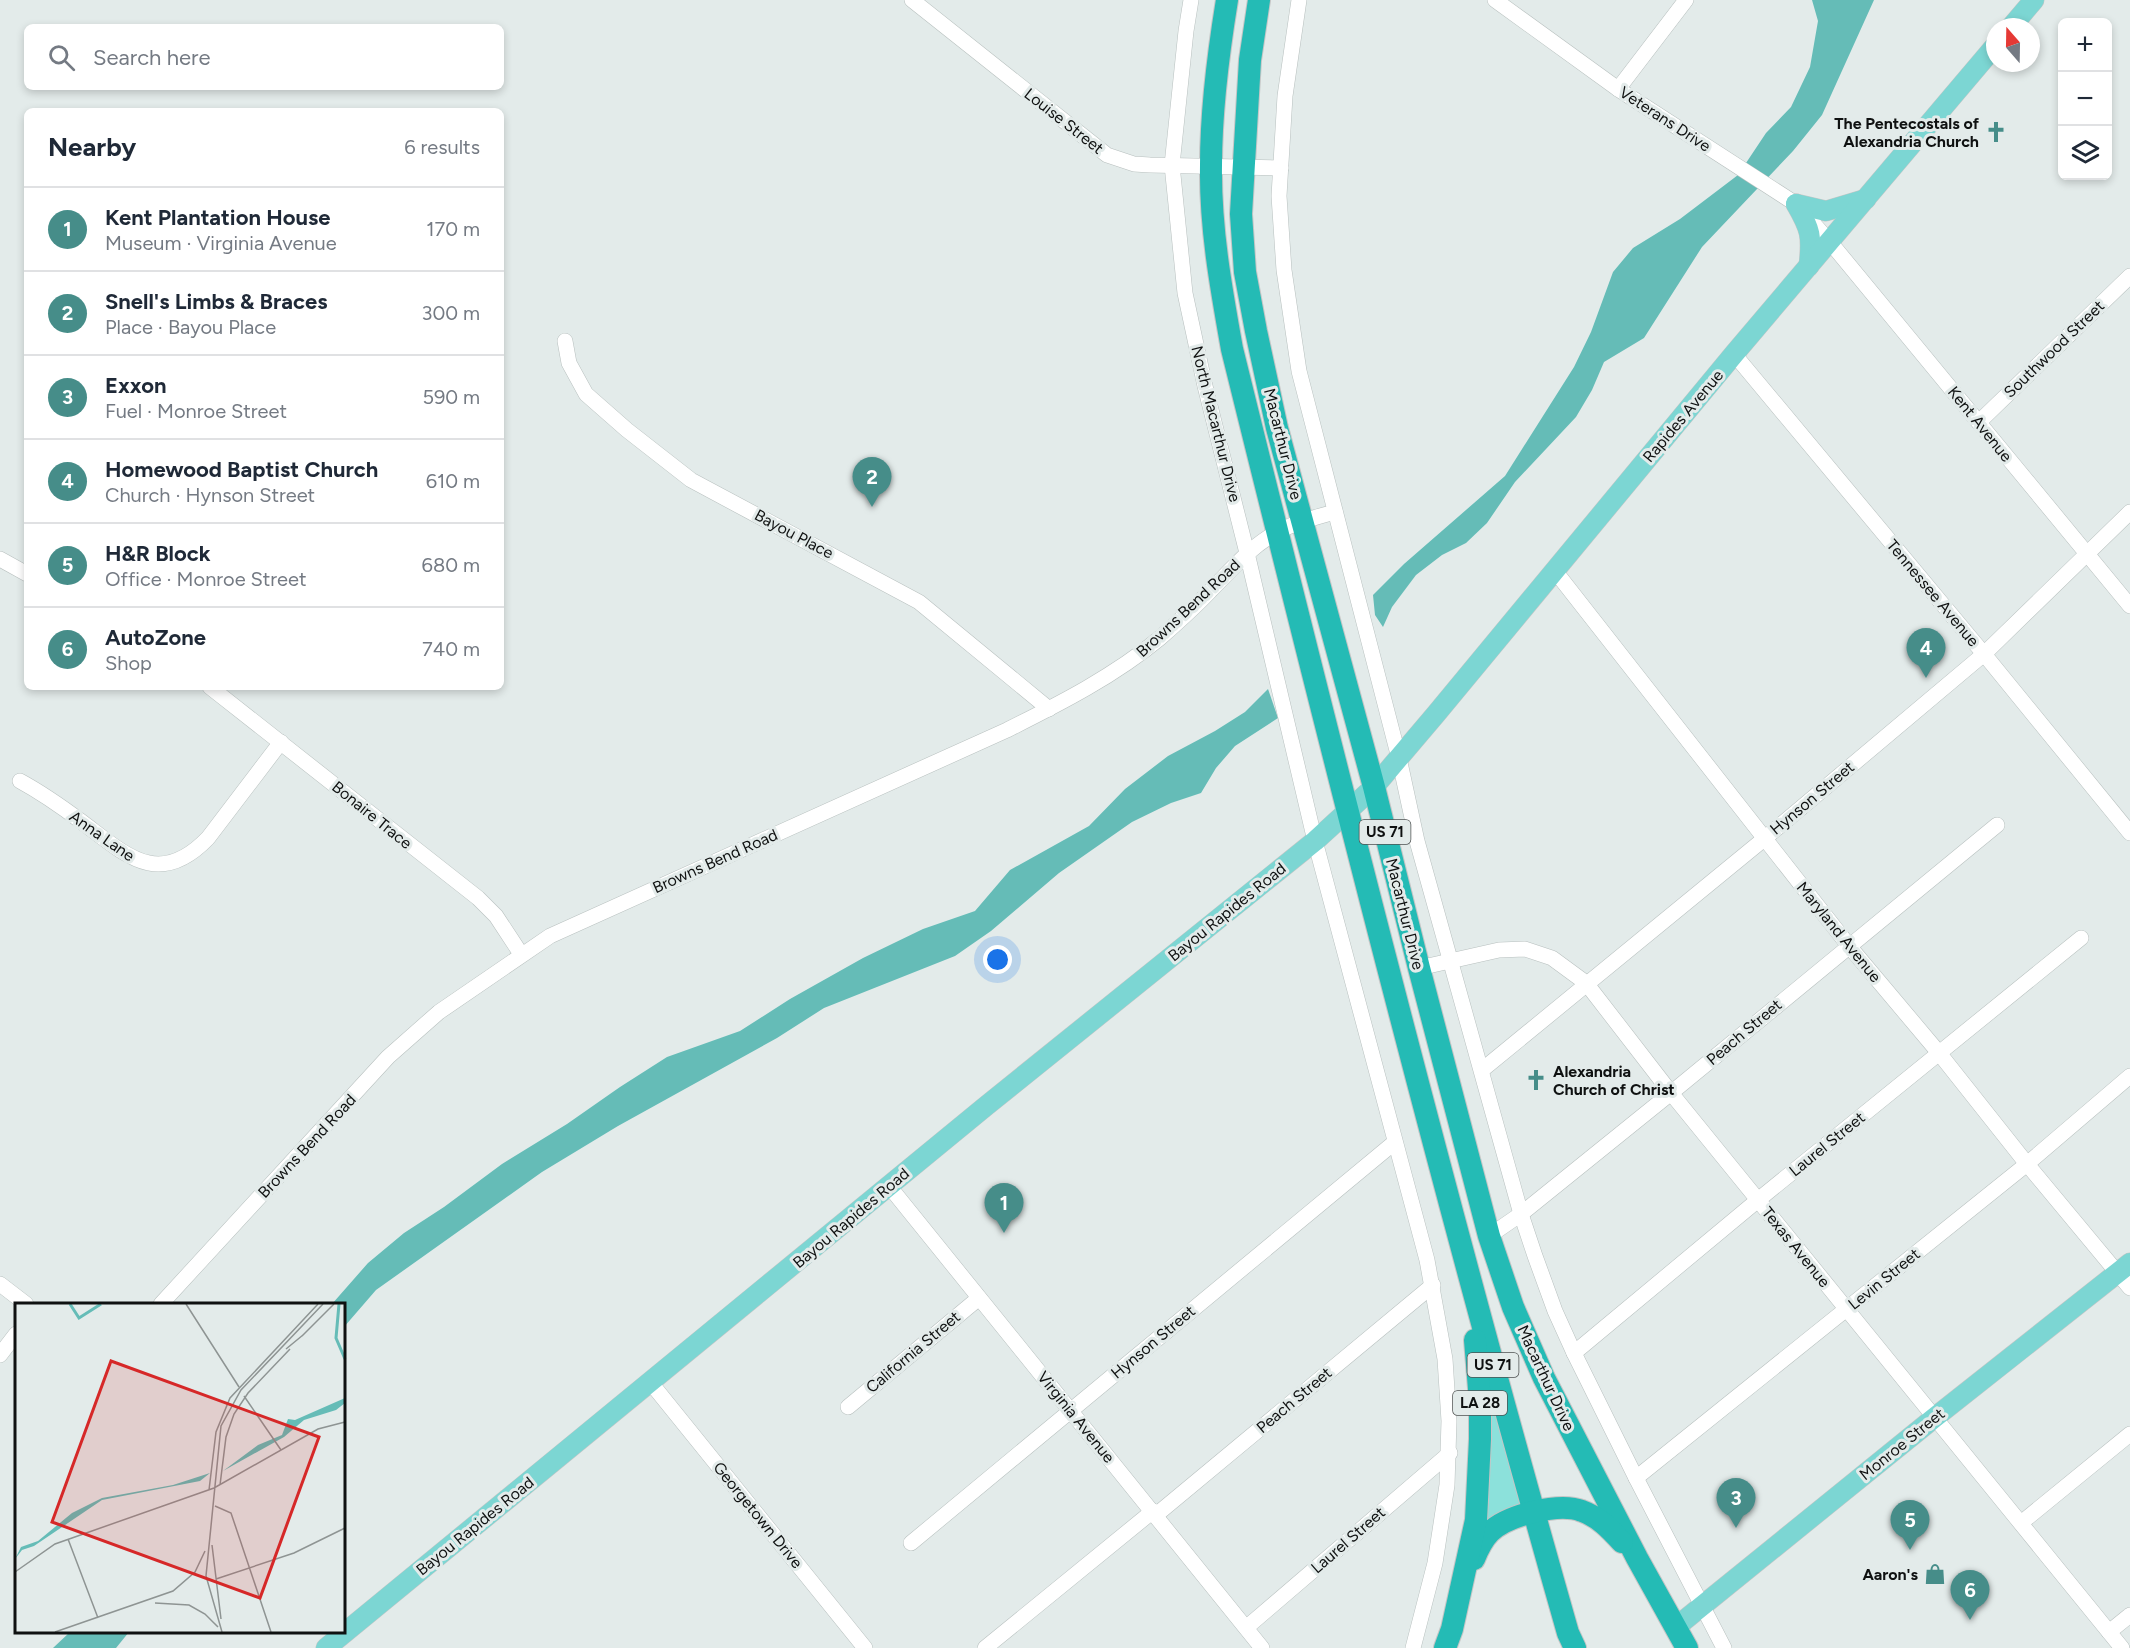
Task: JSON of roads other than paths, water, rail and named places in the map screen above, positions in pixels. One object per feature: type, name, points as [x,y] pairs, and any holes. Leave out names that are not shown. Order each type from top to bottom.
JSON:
[{"type":"highway","name":"Macarthur Drive","points":[[1227,0],[1216,63],[1211,165],[1213,222],[1227,326],[1389,975],[1534,1512],[1568,1633],[1575,1648]]},
{"type":"highway","name":"Macarthur Drive","points":[[1259,0],[1250,60],[1241,214],[1247,284],[1277,428],[1374,787],[1488,1236],[1513,1307],[1544,1378],[1637,1558],[1687,1648]]},
{"type":"highway","points":[[1389,975],[1419,968]]},
{"type":"highway","name":"LA 28","points":[[1445,1648],[1452,1629],[1476,1520],[1479,1477],[1480,1401],[1474,1327],[1454,1218]]},
{"type":"highway","points":[[1461,1589],[1480,1544],[1491,1531],[1505,1522],[1553,1508],[1567,1508],[1586,1513],[1605,1524],[1637,1558]]},
{"type":"main road","points":[[2019,18],[2034,0]]},
{"type":"main road","name":"Rapides Avenue","points":[[1374,787],[1734,354],[1986,57]]},
{"type":"main road","points":[[1792,201],[1826,211],[1866,199]]},
{"type":"main road","points":[[1792,201],[1810,232],[1812,242],[1809,266]]},
{"type":"main road","name":"Bayou Rapides Road","points":[[345,1633],[1315,841],[1374,787]]},
{"type":"main road","name":"Monroe Street","points":[[1676,1626],[1934,1418],[2126,1275]]},
{"type":"main road","name":"Bayou Rapides Road","points":[[326,1648],[344,1633]]},
{"type":"street","name":"Louise Street","points":[[912,0],[1107,155],[1134,164],[1281,168]]},
{"type":"street","name":"North Macarthur Drive","points":[[1191,0],[1172,165],[1185,293],[1205,386],[1248,553],[1315,841]]},
{"type":"street","points":[[1299,0],[1287,71],[1279,196],[1281,239],[1289,307],[1299,371],[1399,758]]},
{"type":"street","name":"Veterans Drive","points":[[1495,0],[1618,89],[1792,201],[1830,242]]},
{"type":"street","points":[[1618,89],[1686,0]]},
{"type":"street","name":"Kent Avenue","points":[[1830,242],[2130,606]]},
{"type":"street","name":"Southwood Street","points":[[1978,422],[2130,276]]},
{"type":"street","name":"Bayou Place","points":[[565,341],[569,363],[586,394],[690,480],[919,602],[1049,709]]},
{"type":"street","name":"Tennessee Avenue","points":[[1734,354],[2130,833]]},
{"type":"street","name":"Browns Bend Road","points":[[163,1303],[388,1057],[439,1012],[521,954],[550,936],[1007,730],[1079,693],[1127,663],[1161,637],[1248,553],[1278,531],[1302,521],[1335,512]]},
{"type":"street","name":"Hynson Street","points":[[1482,1070],[1764,839],[1984,654],[2130,512]]},
{"type":"street","points":[[0,559],[24,572]]},
{"type":"street","name":"Maryland Avenue","points":[[1555,571],[1849,946],[1940,1053],[2027,1164],[2126,1275]]},
{"type":"street","name":"Bonaire Trace","points":[[214,690],[478,898],[496,916],[521,954]]},
{"type":"street","name":"Anna Lane","points":[[20,782],[65,809],[125,854],[140,862],[174,862],[195,852],[208,838],[281,742]]},
{"type":"street","name":"Macarthur Drive","points":[[1399,758],[1418,841],[1521,1214],[1555,1311],[1636,1478],[1724,1648]]},
{"type":"street","name":"Peach Street","points":[[1488,1236],[1521,1214],[1671,1093],[1997,825]]},
{"type":"street","points":[[1315,841],[1433,1285],[1446,1369],[1450,1453],[1445,1504],[1435,1563],[1413,1648]]},
{"type":"street","name":"Laurel Street","points":[[1574,1353],[1758,1200],[2081,938]]},
{"type":"street","name":"Texas Avenue","points":[[1419,968],[1499,950],[1525,949],[1552,958],[1586,983],[1671,1093],[2122,1648]]},
{"type":"street","name":"Levin Street","points":[[1636,1478],[2027,1164],[2130,1076]]},
{"type":"street","name":"Hynson Street","points":[[911,1543],[1395,1142]]},
{"type":"street","name":"Virginia Avenue","points":[[890,1186],[1262,1648]]},
{"type":"street","points":[[0,1284],[24,1303]]},
{"type":"street","name":"Peach Street","points":[[985,1648],[1433,1285]]},
{"type":"street","name":"California Street","points":[[848,1407],[979,1298]]},
{"type":"street","points":[[0,1355],[15,1335]]},
{"type":"street","name":"Georgetown Drive","points":[[651,1383],[865,1648]]},
{"type":"street","points":[[2021,1524],[2130,1434]]},
{"type":"street","name":"Laurel Street","points":[[1247,1627],[1450,1453]]},
{"type":"street","points":[[2109,1632],[2130,1615]]},
{"type":"place","name":"The Pentecostals of Alexandria Church","points":[[1996,132]]},
{"type":"place","name":"Snell's Limbs & Braces","points":[[872,507]]},
{"type":"place","name":"Homewood Baptist Church","points":[[1926,678]]},
{"type":"place","name":"Alexandria Church of Christ","points":[[1536,1080]]},
{"type":"place","name":"Kent Plantation House","points":[[1004,1233]]},
{"type":"place","name":"Exxon","points":[[1736,1528]]},
{"type":"place","name":"H&R Block","points":[[1910,1550]]},
{"type":"place","name":"Aaron's","points":[[1935,1574]]},
{"type":"place","name":"AutoZone","points":[[1970,1620]]}]
